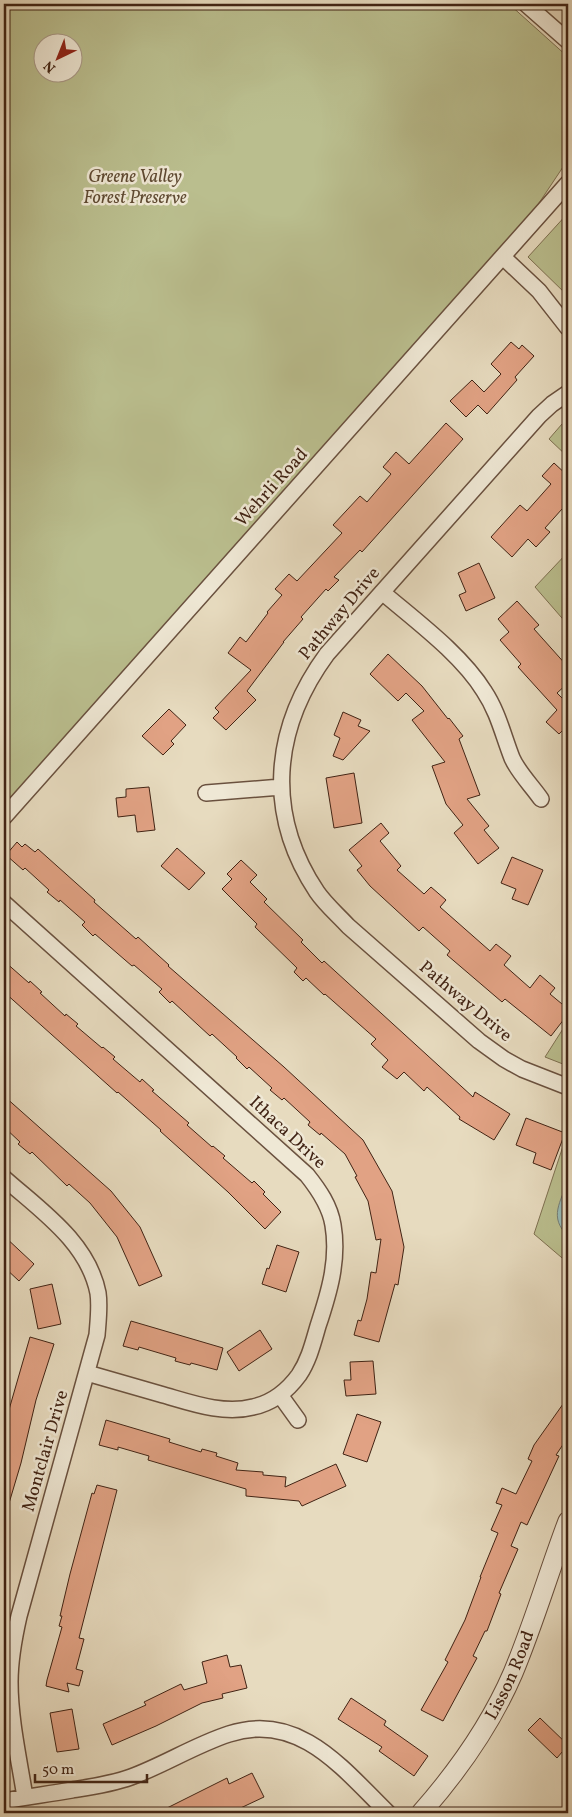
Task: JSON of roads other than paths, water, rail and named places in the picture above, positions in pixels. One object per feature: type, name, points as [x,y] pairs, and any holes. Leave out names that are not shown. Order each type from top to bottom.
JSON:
[{"type":"street","points":[[526,4],[568,41]]},
{"type":"street","name":"Wehrli Road","points":[[4,817],[568,183]]},
{"type":"street","points":[[503,257],[539,291],[568,328]]},
{"type":"street","name":"Pathway Drive","points":[[568,393],[539,416],[327,654],[295,707],[285,743],[281,768],[281,787],[287,825],[293,846],[304,870],[328,905],[348,926],[479,1041],[522,1070],[568,1087]]},
{"type":"street","points":[[382,592],[457,657],[474,676],[491,703],[513,760],[541,799]]},
{"type":"street","points":[[206,793],[281,787]]},
{"type":"street","name":"Ithaca Drive","points":[[4,903],[308,1175],[324,1198],[333,1225],[336,1249],[333,1275],[309,1356],[298,1376],[280,1395],[267,1403],[253,1408],[222,1409],[197,1404],[87,1373]]},
{"type":"street","name":"Montclair Drive","points":[[4,1178],[75,1244],[93,1275],[98,1295],[97,1336],[19,1616],[12,1648],[10,1681],[12,1714],[25,1797]]},
{"type":"street","points":[[280,1395],[298,1420]]},
{"type":"street","name":"Lisson Road","points":[[421,1813],[435,1798],[476,1743],[500,1700],[525,1644],[568,1521]]},
{"type":"street","points":[[4,1800],[104,1785],[130,1778],[228,1734],[252,1728],[266,1728],[294,1735],[314,1744],[340,1766],[388,1813]]},
{"type":"water","points":[[568,1180],[568,1236],[562,1229],[557,1216]]},
{"type":"park label","name":"Greene Valley Forest Preserve","points":[[135,187]]}]
